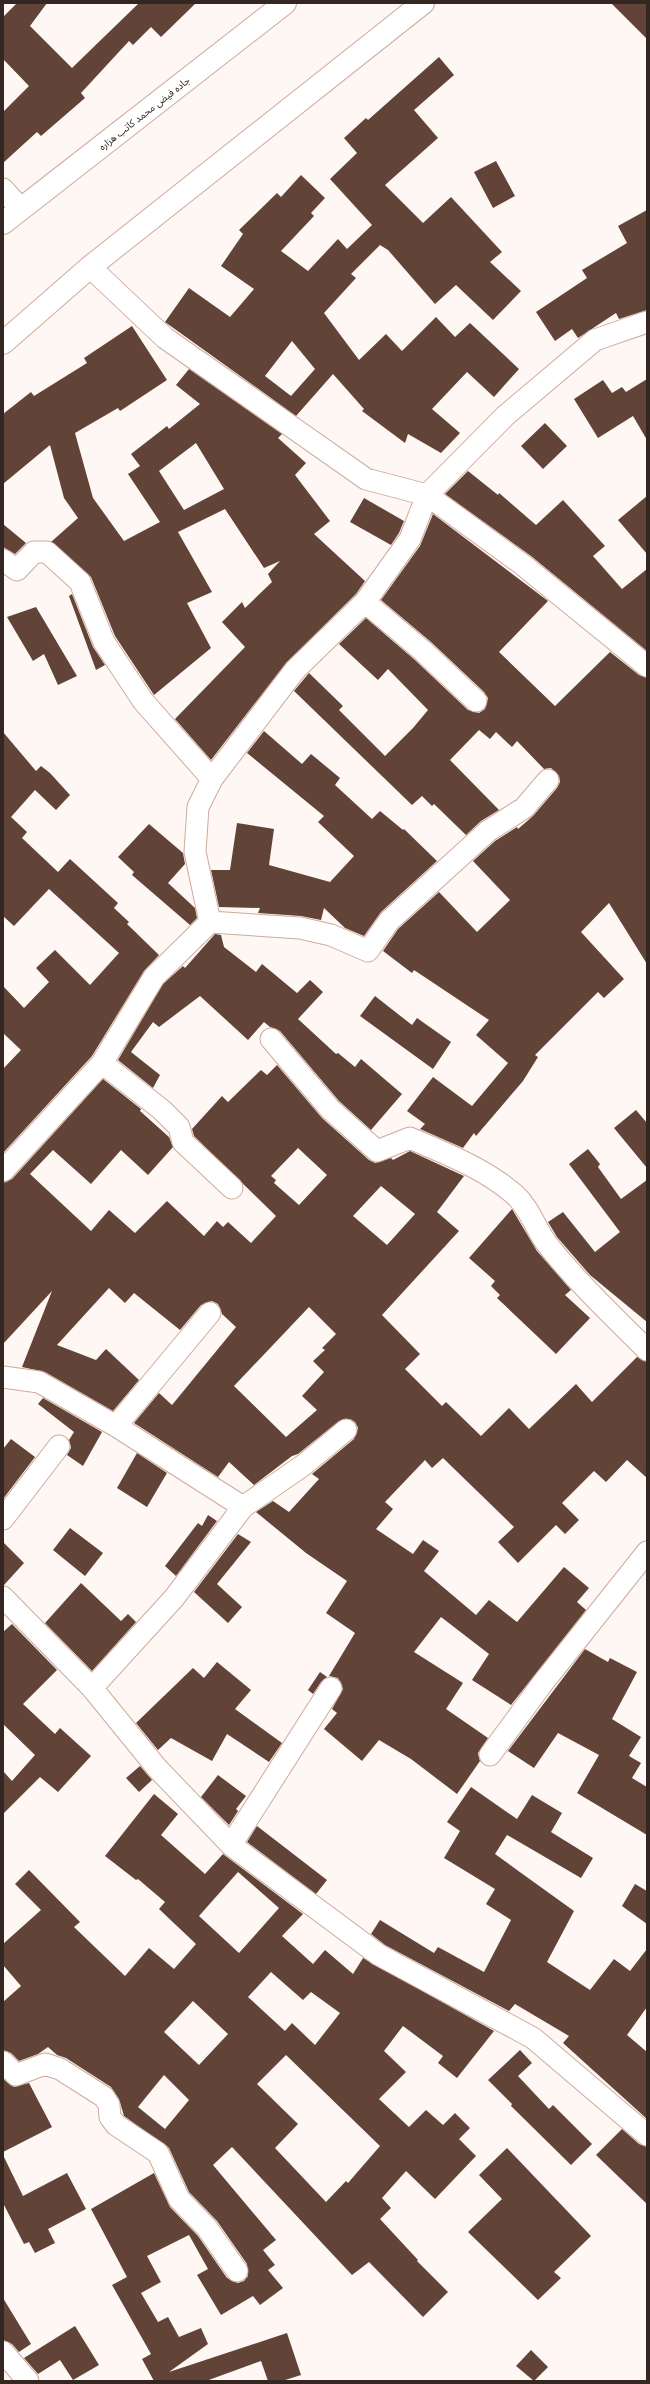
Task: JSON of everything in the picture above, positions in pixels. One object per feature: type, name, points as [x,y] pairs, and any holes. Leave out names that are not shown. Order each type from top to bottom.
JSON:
[{"type":"main road","name":"جاده فیض محمد کاتب هزاره","points":[[3,223],[285,3]]},
{"type":"main road","points":[[3,343],[90,267],[424,3]]},
{"type":"street","points":[[3,189],[20,209]]},
{"type":"street","points":[[90,267],[166,338],[366,479],[427,495],[523,565],[647,666]]},
{"type":"street","points":[[210,922],[195,852],[198,807],[212,779],[295,670],[366,602],[410,539],[427,495],[505,416],[596,340],[647,322]]},
{"type":"street","points":[[3,560],[17,570],[34,552],[47,552],[80,582],[104,642],[143,701],[212,779]]},
{"type":"street","points":[[366,602],[423,651],[476,701]]},
{"type":"street","points":[[3,1171],[102,1063],[154,977],[210,922],[300,928],[331,936],[368,951],[389,921],[488,831],[524,808],[548,780]]},
{"type":"street","points":[[271,1039],[330,1108],[377,1151],[410,1138],[480,1170],[515,1194],[531,1213],[546,1243],[647,1350]]},
{"type":"street","points":[[102,1063],[174,1121],[179,1127],[183,1142],[232,1188]]},
{"type":"street","points":[[116,1426],[210,1313]]},
{"type":"street","points":[[3,1377],[39,1382],[116,1426],[243,1507]]},
{"type":"street","points":[[92,1688],[174,1598],[243,1507],[305,1464],[346,1430]]},
{"type":"street","points":[[3,1519],[59,1446]]},
{"type":"street","points":[[490,1755],[542,1684],[647,1552]]},
{"type":"street","points":[[3,1597],[92,1688],[157,1768],[231,1844],[379,1955],[533,2038],[647,2135]]},
{"type":"street","points":[[231,1844],[331,1688]]},
{"type":"street","points":[[3,2062],[16,2075],[22,2075],[45,2064],[60,2069],[104,2097],[109,2105],[110,2117],[116,2124],[158,2153],[179,2199],[207,2228],[237,2270]]},
{"type":"street","points":[[3,2352],[28,2381]]},
{"type":"building","points":[[17,3],[47,3],[30,26],[72,68],[139,3],[196,3],[161,37],[151,27],[133,45],[129,41],[81,93],[85,98],[41,136],[37,132],[3,163],[3,112],[29,86],[3,59],[3,17]]},
{"type":"building","points":[[611,3],[647,3],[647,39]]},
{"type":"building","points":[[439,57],[454,75],[414,110],[438,138],[385,185],[423,223],[451,197],[502,252],[490,262],[521,291],[493,320],[456,285],[435,304],[388,250],[380,245],[351,274],[356,278],[324,313],[359,360],[386,334],[402,351],[436,317],[455,337],[470,323],[519,369],[494,397],[467,372],[432,409],[460,433],[441,453],[408,434],[405,443],[362,411],[364,409],[333,374],[296,416],[165,322],[189,288],[230,317],[254,289],[221,266],[243,234],[239,230],[277,193],[281,197],[301,175],[325,198],[311,213],[314,216],[281,251],[308,271],[338,239],[347,249],[372,225],[330,179],[357,153],[344,138],[366,118],[368,120]],"holes":[[[292,341],[315,369],[291,396],[265,376]]]},
{"type":"building","points":[[496,161],[515,196],[493,208],[474,172]]},
{"type":"building","points":[[647,210],[647,310],[619,319],[616,313],[578,338],[572,329],[555,341],[536,312],[587,278],[582,270],[627,243],[618,226]]},
{"type":"building","points":[[132,326],[167,380],[120,411],[118,408],[75,433],[93,498],[124,541],[160,522],[128,474],[140,466],[131,454],[167,426],[169,429],[200,404],[176,385],[189,369],[282,434],[278,438],[306,463],[295,475],[330,521],[314,534],[365,581],[356,594],[286,663],[211,760],[175,719],[245,647],[222,622],[242,602],[245,608],[272,582],[268,574],[280,561],[264,568],[225,509],[178,532],[212,592],[187,603],[211,648],[154,695],[115,636],[91,577],[51,542],[78,518],[64,498],[50,445],[3,484],[3,414],[31,392],[34,396],[87,363],[84,358]],"holes":[[[196,443],[224,489],[184,510],[159,471]]]},
{"type":"building","points":[[647,379],[647,440],[633,416],[598,438],[574,399],[603,380],[612,393],[622,387],[626,392]]},
{"type":"building","points":[[545,423],[567,446],[543,469],[521,446]]},
{"type":"building","points":[[468,471],[498,495],[499,493],[536,525],[563,500],[605,546],[593,556],[622,589],[647,569],[647,651],[531,556],[445,494]]},
{"type":"building","points":[[647,496],[647,554],[618,520]]},
{"type":"building","points":[[364,498],[404,521],[399,533],[391,545],[350,522]]},
{"type":"building","points":[[433,514],[548,601],[499,652],[555,706],[610,652],[639,675],[647,678],[647,964],[609,903],[581,932],[624,979],[604,998],[598,992],[535,1055],[538,1057],[523,1081],[476,1136],[474,1133],[463,1148],[420,1129],[425,1124],[407,1111],[433,1077],[472,1106],[508,1063],[476,1035],[489,1020],[414,970],[412,973],[383,951],[398,929],[439,892],[477,932],[510,900],[473,861],[495,841],[517,827],[518,829],[533,816],[557,788],[560,782],[559,776],[551,768],[544,769],[517,741],[512,747],[496,732],[490,739],[479,730],[450,760],[499,810],[481,821],[466,835],[434,804],[432,806],[422,796],[412,805],[294,691],[309,673],[343,706],[339,710],[385,756],[413,728],[428,710],[388,669],[378,680],[339,644],[366,618],[415,660],[468,710],[479,713],[485,709],[488,698],[484,692],[431,642],[381,600],[420,546]]},
{"type":"building","points":[[3,524],[26,543],[15,554],[3,547]]},
{"type":"building","points":[[72,594],[93,647],[105,665],[96,670],[69,596]]},
{"type":"building","points":[[36,607],[77,676],[58,685],[44,654],[33,661],[7,617]]},
{"type":"building","points":[[264,731],[302,764],[311,754],[340,778],[335,785],[372,819],[380,811],[403,830],[404,829],[437,861],[381,912],[364,936],[345,928],[324,908],[321,920],[301,916],[258,913],[260,908],[219,907],[211,870],[230,870],[237,823],[274,829],[269,865],[330,882],[354,856],[318,822],[324,816],[247,753]]},
{"type":"building","points":[[3,732],[36,771],[41,766],[50,773],[70,795],[56,810],[35,790],[11,817],[27,832],[22,838],[58,872],[70,859],[118,903],[114,908],[129,922],[127,924],[159,955],[144,971],[92,1056],[3,1153],[3,1069],[21,1050],[3,1033],[3,986],[24,1008],[49,982],[36,968],[55,950],[90,985],[119,953],[49,889],[14,926],[3,916]]},
{"type":"building","points":[[149,824],[183,853],[185,864],[168,883],[195,908],[197,918],[190,925],[132,875],[134,872],[118,857]]},
{"type":"building","points":[[215,934],[221,935],[224,947],[256,972],[262,964],[297,993],[310,980],[323,992],[298,1019],[336,1054],[338,1053],[355,1067],[361,1059],[402,1094],[371,1130],[339,1101],[280,1031],[270,1027],[264,1022],[248,1040],[200,996],[159,1027],[153,1022],[131,1052],[160,1075],[153,1088],[118,1060],[163,984],[183,966],[185,968]]},
{"type":"building","points":[[375,996],[412,1025],[417,1018],[451,1042],[433,1069],[360,1016]]},
{"type":"building","points":[[277,1065],[322,1118],[369,1160],[375,1163],[391,1158],[393,1160],[410,1151],[464,1176],[437,1212],[459,1231],[382,1315],[420,1354],[405,1369],[442,1406],[446,1402],[481,1436],[509,1408],[529,1429],[576,1384],[592,1402],[637,1357],[647,1362],[647,1478],[627,1460],[606,1482],[594,1471],[562,1503],[579,1520],[565,1534],[556,1525],[518,1563],[498,1542],[514,1527],[443,1458],[432,1468],[425,1460],[385,1502],[393,1509],[376,1529],[413,1554],[423,1540],[439,1551],[424,1571],[476,1615],[489,1600],[517,1622],[564,1567],[589,1588],[577,1602],[586,1610],[511,1705],[472,1680],[489,1654],[441,1617],[414,1652],[463,1683],[446,1709],[488,1738],[478,1753],[480,1761],[457,1794],[411,1759],[379,1740],[362,1761],[324,1729],[337,1713],[332,1709],[343,1689],[338,1678],[329,1676],[355,1633],[326,1613],[347,1581],[306,1553],[256,1512],[273,1501],[289,1512],[319,1479],[312,1474],[354,1439],[358,1428],[355,1422],[350,1419],[339,1421],[298,1454],[292,1456],[254,1485],[229,1462],[218,1477],[134,1423],[159,1393],[172,1405],[236,1327],[222,1314],[218,1304],[212,1301],[201,1305],[180,1330],[134,1293],[125,1303],[109,1288],[57,1345],[96,1360],[106,1349],[139,1380],[113,1411],[45,1372],[22,1367],[52,1291],[3,1344],[3,1183],[12,1179],[103,1079],[141,1109],[140,1111],[169,1137],[173,1147],[148,1175],[121,1150],[91,1184],[53,1150],[30,1174],[91,1231],[109,1210],[135,1233],[167,1201],[204,1236],[217,1221],[223,1227],[228,1222],[251,1243],[276,1216],[194,1136],[192,1129],[222,1096],[228,1102],[261,1070],[267,1075]],"holes":[[[298,1148],[327,1175],[299,1205],[274,1183],[276,1180],[271,1176]],[[381,1186],[415,1214],[387,1245],[353,1216]],[[309,1307],[336,1334],[322,1348],[325,1350],[313,1361],[324,1372],[302,1396],[317,1410],[286,1437],[234,1386]]]},
{"type":"building","points":[[636,1110],[647,1123],[647,1168],[614,1128]]},
{"type":"building","points":[[588,1149],[600,1164],[598,1167],[621,1199],[647,1180],[647,1322],[590,1275],[557,1237],[548,1222],[563,1212],[595,1252],[620,1232],[569,1164]]},
{"type":"building","points":[[512,1209],[537,1251],[571,1290],[565,1295],[590,1318],[556,1354],[497,1298],[500,1295],[491,1286],[495,1281],[469,1258]]},
{"type":"building","points":[[43,1398],[102,1432],[83,1466],[67,1455],[71,1448],[69,1440],[74,1432],[38,1404]]},
{"type":"building","points":[[11,1439],[35,1457],[3,1499],[3,1449]]},
{"type":"building","points":[[137,1453],[167,1473],[147,1507],[117,1488]]},
{"type":"building","points":[[208,1515],[217,1521],[176,1576],[165,1566],[198,1523],[202,1526]]},
{"type":"building","points":[[70,1528],[103,1553],[85,1576],[53,1550]]},
{"type":"building","points":[[238,1534],[251,1542],[217,1584],[242,1607],[228,1623],[194,1592]]},
{"type":"building","points":[[3,1542],[24,1563],[4,1585],[3,1585]]},
{"type":"building","points":[[81,1583],[121,1621],[128,1614],[136,1622],[92,1671],[45,1623]]},
{"type":"building","points":[[12,1624],[57,1670],[23,1704],[55,1734],[60,1728],[91,1756],[58,1792],[40,1777],[3,1814],[3,1771],[12,1781],[35,1755],[3,1724],[3,1632]]},
{"type":"building","points":[[585,1649],[608,1662],[610,1658],[637,1672],[612,1719],[641,1737],[629,1756],[641,1763],[632,1778],[647,1787],[647,1835],[577,1793],[599,1755],[558,1733],[534,1768],[508,1751]]},
{"type":"building","points":[[217,1662],[251,1690],[235,1709],[282,1743],[269,1762],[227,1734],[212,1761],[171,1738],[158,1750],[136,1723],[193,1668],[204,1678]]},
{"type":"building","points":[[320,1672],[327,1677],[321,1682],[313,1694],[308,1690]]},
{"type":"building","points":[[140,1766],[152,1780],[139,1792],[126,1778]]},
{"type":"building","points":[[218,1775],[246,1796],[236,1809],[238,1811],[229,1825],[201,1797]]},
{"type":"building","points":[[471,1787],[517,1819],[532,1795],[562,1813],[551,1832],[593,1858],[581,1878],[507,1835],[495,1854],[574,1911],[547,1962],[590,1990],[614,1959],[630,1971],[647,1949],[647,2007],[627,2035],[647,2052],[647,2119],[563,2043],[569,2036],[515,2004],[509,2011],[385,1945],[371,1934],[380,1920],[434,1953],[438,1947],[484,1972],[511,1920],[486,1904],[495,1889],[444,1858],[460,1831],[447,1822]]},
{"type":"building","points":[[154,1794],[178,1814],[161,1835],[205,1874],[223,1854],[303,1914],[282,1936],[313,1964],[325,1950],[353,1974],[363,1958],[494,2031],[457,2078],[438,2063],[443,2056],[403,2026],[384,2051],[406,2072],[379,2099],[409,2127],[426,2110],[443,2125],[455,2113],[470,2128],[459,2139],[476,2156],[435,2199],[406,2171],[382,2198],[391,2208],[380,2219],[418,2260],[417,2261],[448,2292],[423,2317],[369,2262],[352,2275],[232,2147],[213,2165],[276,2240],[263,2250],[275,2265],[268,2270],[283,2288],[260,2305],[253,2296],[221,2315],[197,2275],[208,2269],[189,2235],[147,2256],[161,2282],[141,2293],[158,2322],[168,2317],[179,2337],[201,2328],[208,2344],[169,2372],[287,2333],[301,2375],[282,2381],[268,2381],[261,2361],[206,2381],[154,2381],[142,2359],[151,2354],[112,2285],[127,2277],[91,2209],[154,2173],[170,2207],[198,2236],[227,2278],[238,2283],[244,2281],[248,2276],[247,2264],[217,2221],[189,2192],[169,2148],[124,2116],[119,2099],[111,2087],[66,2058],[57,2055],[48,2047],[38,2054],[19,2061],[11,2053],[3,2050],[3,2002],[21,1986],[3,1965],[3,1944],[41,1910],[15,1884],[29,1870],[80,1922],[74,1927],[125,1976],[149,1948],[174,1969],[196,1944],[159,1909],[165,1902],[138,1879],[136,1880],[105,1856]],"holes":[[[238,1872],[279,1908],[239,1953],[199,1916]],[[271,1972],[303,2000],[311,1992],[340,2013],[315,2045],[292,2023],[285,2031],[248,1997]],[[193,2001],[228,2034],[199,2065],[164,2032]],[[286,2055],[380,2146],[348,2183],[346,2181],[326,2202],[275,2148],[298,2124],[257,2084]],[[164,2075],[189,2100],[165,2129],[138,2107]]]},
{"type":"building","points":[[257,1826],[327,1880],[316,1894],[247,1842]]},
{"type":"building","points":[[635,1884],[647,1891],[647,1924],[622,1906]]},
{"type":"building","points":[[520,2050],[532,2063],[518,2076],[549,2109],[553,2105],[592,2144],[571,2165],[511,2106],[512,2104],[488,2080]]},
{"type":"building","points":[[3,2079],[14,2087],[29,2083],[52,2127],[3,2152]]},
{"type":"building","points":[[622,2129],[639,2144],[647,2147],[647,2204],[596,2155]]},
{"type":"building","points":[[507,2148],[591,2236],[554,2272],[561,2278],[538,2300],[468,2232],[502,2199],[479,2175]]},
{"type":"building","points":[[3,2155],[23,2196],[67,2173],[86,2209],[48,2229],[55,2243],[35,2253],[29,2242],[24,2244],[3,2203]]},
{"type":"building","points":[[3,2298],[31,2344],[19,2352],[12,2344],[3,2340]]},
{"type":"building","points":[[75,2326],[99,2365],[73,2380],[60,2360],[38,2374],[24,2358]]},
{"type":"building","points":[[531,2350],[548,2367],[534,2381],[516,2366]]}]
